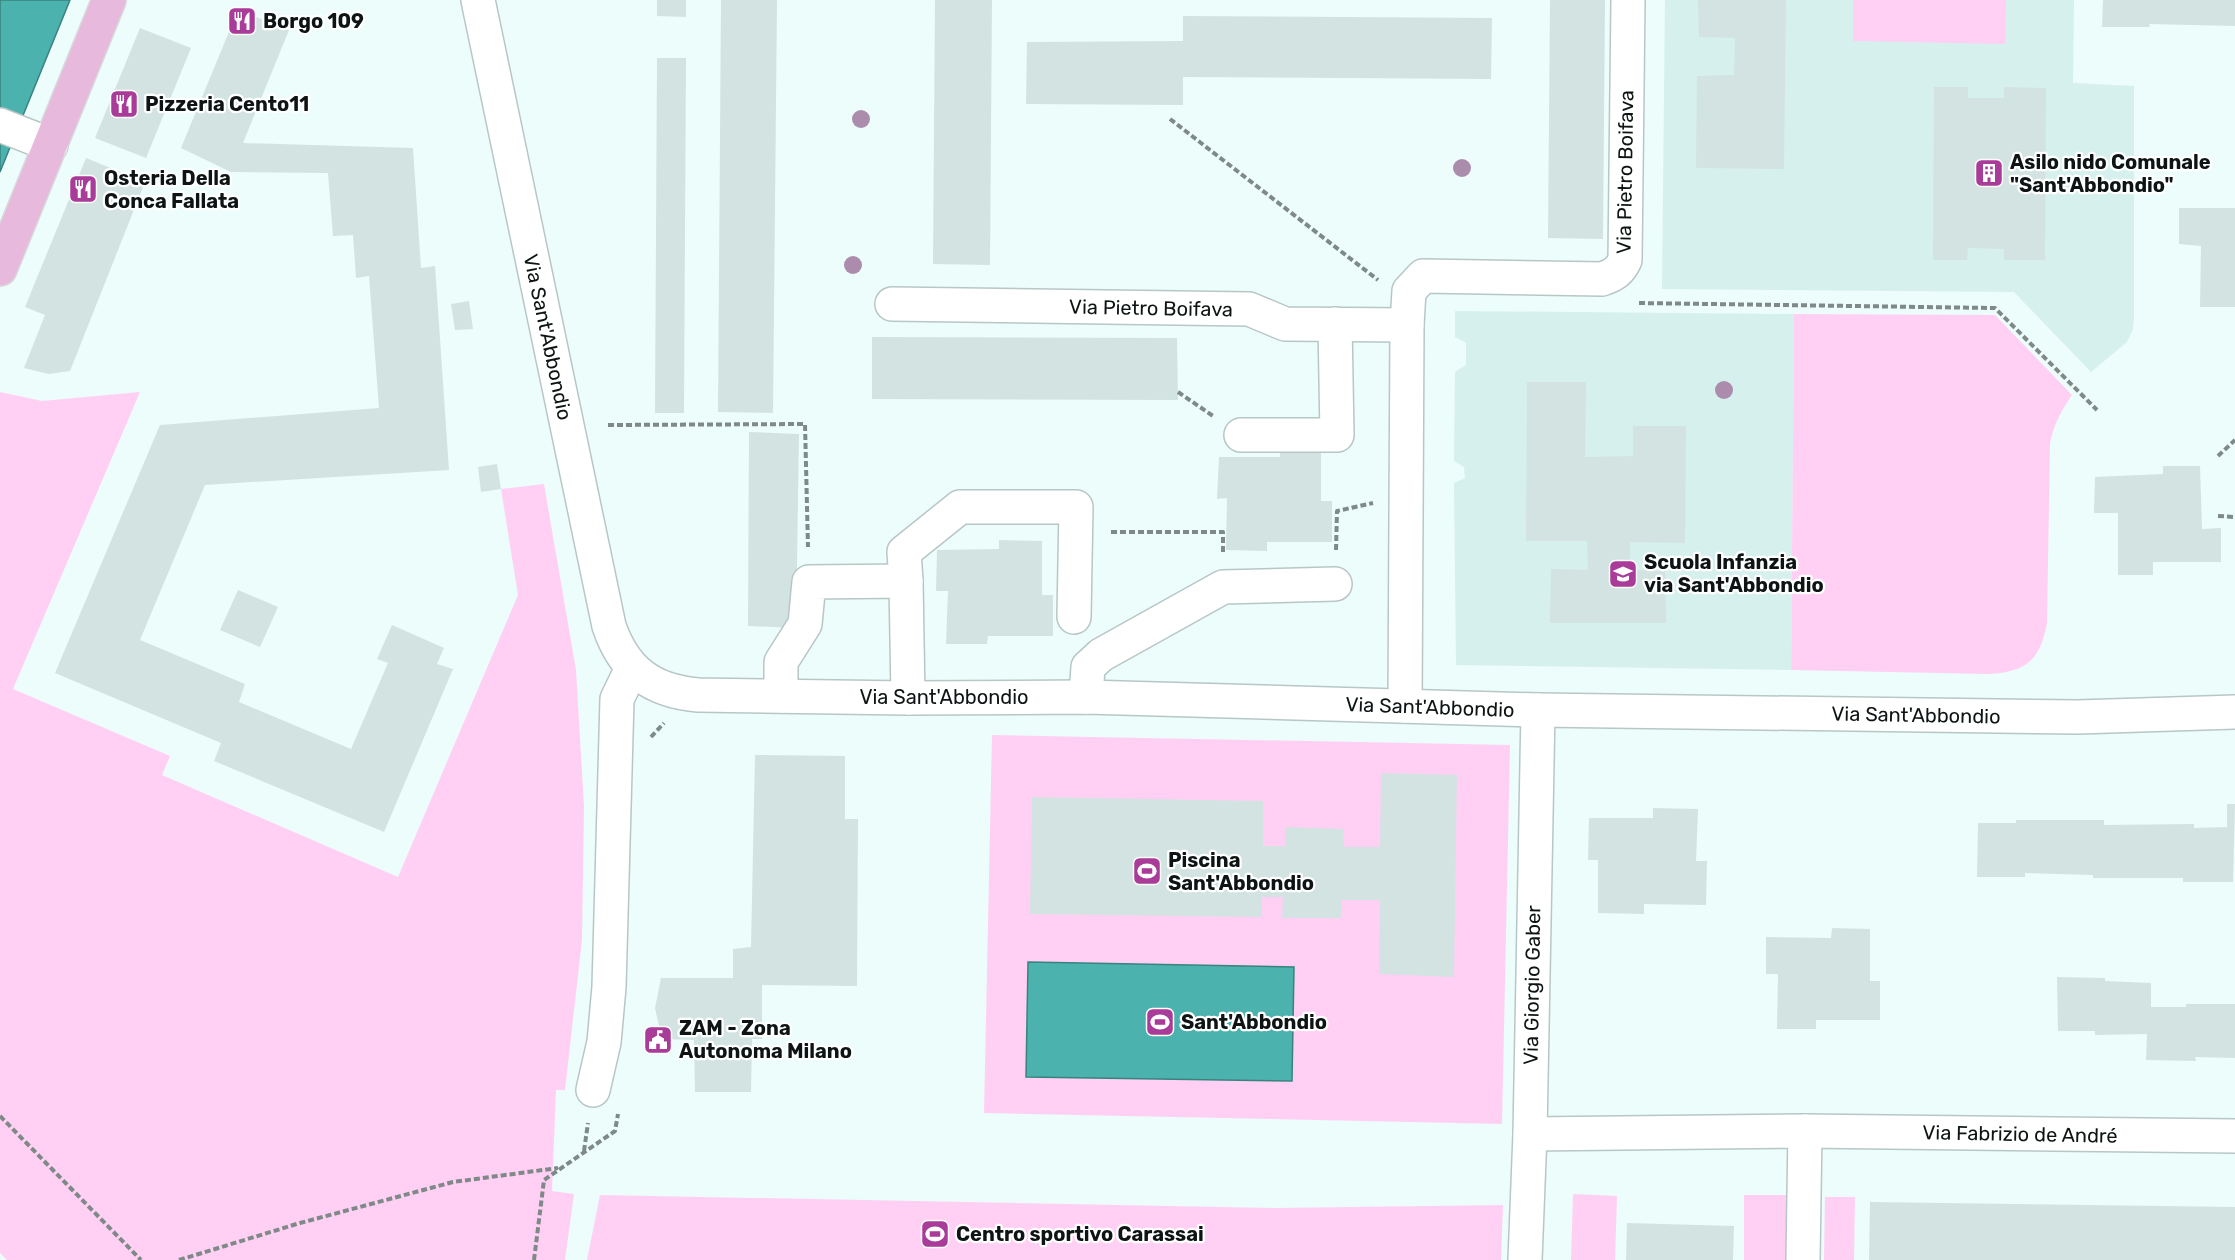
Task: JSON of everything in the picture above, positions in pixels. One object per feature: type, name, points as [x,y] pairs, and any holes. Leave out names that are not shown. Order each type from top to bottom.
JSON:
[{"type":"main road","points":[[0,269],[109,0]]},
{"type":"street","name":"Via Sant'Abbondio","points":[[477,0],[609,626],[622,657],[652,683],[682,694],[908,698],[1086,697],[1538,710],[2078,717],[2235,712]]},
{"type":"street","name":"Via Pietro Boifava","points":[[892,304],[1249,309],[1285,324],[1335,324],[1407,313],[1410,289],[1423,276],[1602,279],[1614,275],[1626,260],[1628,0]]},
{"type":"street","points":[[10,129],[51,146]]},
{"type":"street","points":[[1406,706],[1407,313]]},
{"type":"street","points":[[1241,435],[1337,435],[1335,324]]},
{"type":"street","points":[[908,698],[904,552],[960,507],[1076,507],[1074,617]]},
{"type":"street","points":[[781,696],[780,662],[805,624],[809,582],[906,581]]},
{"type":"street","points":[[1086,697],[1088,668],[1101,655],[1223,587],[1335,584]]},
{"type":"street","points":[[593,1090],[604,1042],[609,987],[617,699],[632,668]]},
{"type":"street","name":"Via Giorgio Gaber","points":[[1525,1260],[1530,1134],[1538,710]]},
{"type":"street","points":[[1803,1260],[1805,1131]]},
{"type":"street","name":"Via Fabrizio de André","points":[[1530,1134],[1805,1131],[2235,1136]]},
{"type":"path","points":[[1170,119],[1407,313]]},
{"type":"path","points":[[1639,303],[1995,308],[2097,410]]},
{"type":"path","points":[[1178,392],[1241,435]]},
{"type":"path","points":[[608,425],[805,424],[809,582]]},
{"type":"path","points":[[2218,456],[2235,440]]},
{"type":"path","points":[[2228,446],[2235,446]]},
{"type":"path","points":[[1335,584],[1337,511],[1383,500]]},
{"type":"path","points":[[2218,516],[2235,517]]},
{"type":"path","points":[[1076,531],[1223,532],[1223,587]]},
{"type":"path","points":[[648,741],[666,720]]},
{"type":"path","points":[[534,1260],[544,1180],[615,1131],[619,1109]]},
{"type":"path","points":[[0,1116],[141,1260]]},
{"type":"path","points":[[179,1260],[300,1223],[453,1182],[558,1168]]},
{"type":"shaded area","points":[[1665,0],[2074,0],[2073,83],[2134,86],[2134,318],[2133,329],[2127,342],[2091,372],[2014,292],[1662,289]]},
{"type":"shaded area","points":[[1853,0],[2006,0],[2005,44],[1853,41]]},
{"type":"shaded area","name":"Scuola Infanzia via Sant'Abbondio","points":[[1455,311],[1794,314],[1791,670],[1456,665],[1454,483],[1465,478],[1464,467],[1454,461],[1455,372],[1466,365],[1466,343],[1455,337]]},
{"type":"shaded area","points":[[1794,314],[1995,315],[2072,395],[2058,418],[2050,443],[2047,623],[2040,646],[2030,662],[2013,670],[1988,674],[1791,670]]},
{"type":"shaded area","points":[[0,392],[42,401],[140,392],[13,689],[170,756],[162,775],[398,877],[518,595],[501,489],[544,484],[576,670],[584,806],[582,940],[565,1090],[556,1090],[552,1191],[574,1194],[565,1260],[7,1260],[0,1253]]},
{"type":"shaded area","points":[[992,735],[1510,745],[1502,1124],[984,1113]]},
{"type":"shaded area","points":[[1573,1194],[1617,1196],[1615,1260],[1571,1260]]},
{"type":"shaded area","name":"Centro sportivo Carassai","points":[[600,1195],[1277,1208],[1503,1205],[1501,1260],[587,1260]]},
{"type":"shaded area","points":[[1744,1195],[1798,1195],[1798,1260],[1744,1260]]},
{"type":"shaded area","points":[[1825,1197],[1855,1197],[1854,1260],[1824,1260]]},
{"type":"water","points":[[0,0],[70,0],[0,172]]},
{"type":"water","name":"Sant'Abbondio","points":[[1028,962],[1294,967],[1292,1081],[1026,1077]]},
{"type":"building","points":[[657,0],[686,0],[686,17],[657,16]]},
{"type":"building","points":[[721,0],[777,0],[773,413],[718,412]]},
{"type":"building","points":[[935,0],[992,0],[990,265],[933,264]]},
{"type":"building","points":[[1550,0],[1605,0],[1603,239],[1548,238]]},
{"type":"building","points":[[1698,0],[1786,0],[1784,169],[1696,168],[1697,76],[1734,75],[1735,38],[1699,37]]},
{"type":"building","points":[[2103,0],[2235,0],[2235,26],[2149,24],[2150,27],[2102,27]]},
{"type":"building","points":[[238,10],[289,30],[243,143],[413,148],[421,268],[435,266],[449,470],[205,485],[140,640],[245,684],[239,702],[351,749],[388,663],[377,659],[392,625],[444,648],[437,664],[453,669],[384,832],[214,761],[221,743],[55,673],[160,425],[379,408],[369,276],[356,278],[353,235],[333,236],[328,173],[231,172],[181,148]]},
{"type":"building","points":[[1183,16],[1492,18],[1491,79],[1183,77],[1183,105],[1026,104],[1027,42],[1183,41]]},
{"type":"building","points":[[140,28],[191,48],[146,158],[95,138]]},
{"type":"building","points":[[657,58],[686,58],[684,413],[655,413]]},
{"type":"building","name":"Asilo nido Comunale \"Sant'Abbondio\"","points":[[1934,87],[1968,87],[1968,98],[2004,98],[2004,87],[2046,88],[2045,260],[2004,260],[2004,249],[1968,248],[1967,260],[1933,260]]},
{"type":"building","points":[[86,158],[145,182],[70,371],[49,374],[24,368],[45,315],[25,307]]},
{"type":"building","points":[[2179,208],[2235,208],[2235,307],[2200,307],[2201,246],[2179,244]]},
{"type":"building","points":[[469,301],[473,329],[455,330],[451,304]]},
{"type":"building","points":[[872,337],[1177,338],[1178,400],[872,399]]},
{"type":"building","points":[[1527,382],[1586,382],[1585,457],[1633,456],[1633,426],[1686,426],[1685,543],[1630,542],[1630,570],[1665,571],[1666,623],[1550,623],[1551,569],[1588,570],[1587,541],[1526,541]]},
{"type":"building","points":[[749,432],[799,434],[796,628],[748,626]]},
{"type":"building","points":[[1280,448],[1321,448],[1321,501],[1332,501],[1332,542],[1267,542],[1267,551],[1226,550],[1227,498],[1217,499],[1219,457],[1280,457]]},
{"type":"building","points":[[497,464],[501,489],[481,492],[478,467]]},
{"type":"building","points":[[2163,466],[2200,466],[2202,529],[2221,528],[2221,562],[2153,562],[2153,575],[2118,575],[2118,513],[2094,513],[2095,477],[2163,474]]},
{"type":"building","points":[[999,540],[1042,541],[1042,595],[1053,595],[1053,636],[988,636],[987,644],[946,644],[948,591],[936,591],[937,550],[999,549]]},
{"type":"building","points":[[238,590],[278,607],[260,647],[220,630]]},
{"type":"building","points":[[755,755],[845,756],[845,819],[858,819],[857,986],[762,985],[762,1039],[752,1039],[751,1092],[695,1092],[694,1040],[662,1039],[655,1008],[661,978],[733,978],[733,949],[751,947]]},
{"type":"building","points":[[1381,773],[1457,775],[1454,977],[1379,974],[1380,900],[1342,900],[1341,918],[1282,918],[1283,897],[1262,897],[1262,917],[1030,914],[1032,797],[1263,801],[1263,846],[1285,846],[1285,827],[1343,829],[1344,847],[1380,847]]},
{"type":"building","points":[[2227,804],[2235,804],[2233,882],[2183,882],[2183,878],[2093,878],[2093,875],[2025,873],[2025,877],[1977,877],[1978,823],[2016,823],[2016,820],[2104,820],[2104,825],[2194,824],[2194,828],[2227,827]]},
{"type":"building","points":[[1653,808],[1698,809],[1696,861],[1707,861],[1706,905],[1644,904],[1644,914],[1598,913],[1598,860],[1588,860],[1589,818],[1653,818]]},
{"type":"building","points":[[1832,928],[1870,929],[1870,981],[1880,981],[1880,1020],[1816,1020],[1816,1029],[1777,1029],[1778,974],[1766,974],[1766,937],[1831,938]]},
{"type":"building","points":[[2057,977],[2105,978],[2105,981],[2151,983],[2151,1007],[2235,1004],[2235,1058],[2195,1057],[2196,1061],[2146,1060],[2147,1034],[2095,1035],[2095,1031],[2058,1031]]},
{"type":"building","points":[[1870,1202],[2235,1207],[2235,1260],[1869,1260]]},
{"type":"building","points":[[1627,1223],[1734,1226],[1733,1260],[1626,1260]]},
{"type":"place","name":"Borgo 109","points":[[242,21]]},
{"type":"place","name":"Pizzeria Cento11","points":[[124,104]]},
{"type":"place","name":"Asilo nido Comunale \"Sant'Abbondio\"","points":[[1989,173]]},
{"type":"place","name":"Osteria Della Conca Fallata","points":[[83,189]]},
{"type":"place","name":"Scuola Infanzia via Sant'Abbondio","points":[[1623,574]]},
{"type":"place","name":"Piscina Sant'Abbondio","points":[[1147,871]]},
{"type":"place","name":"Sant'Abbondio","points":[[1160,1022]]},
{"type":"place","name":"ZAM - Zona Autonoma Milano","points":[[658,1040]]},
{"type":"place","name":"Centro sportivo Carassai","points":[[935,1234]]}]
